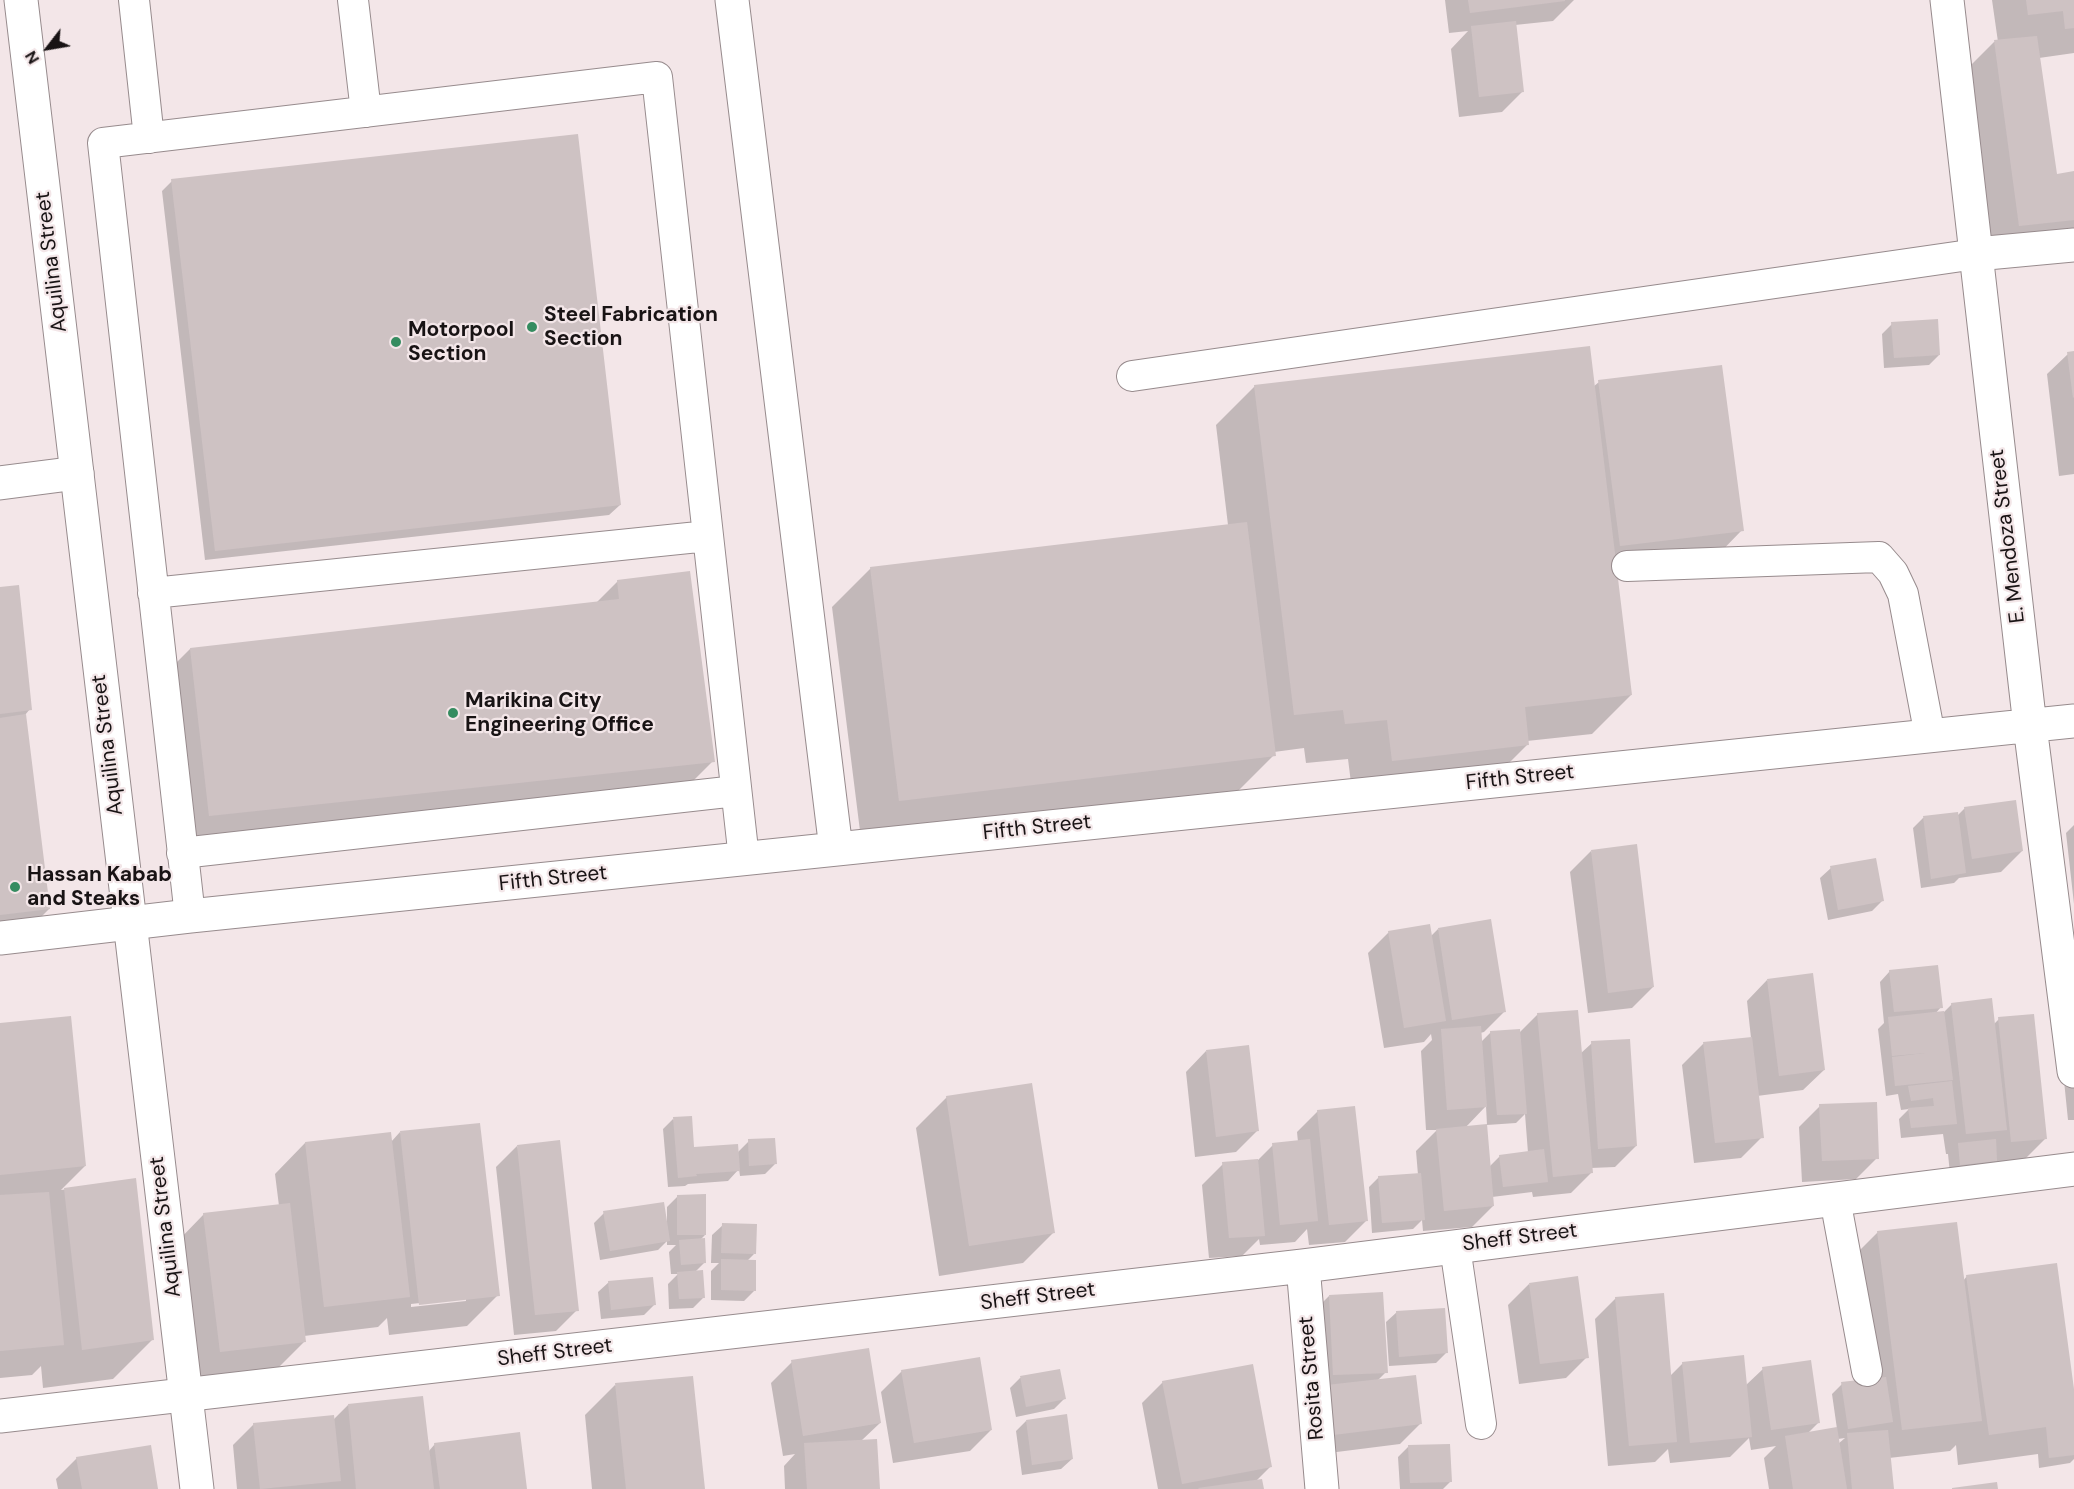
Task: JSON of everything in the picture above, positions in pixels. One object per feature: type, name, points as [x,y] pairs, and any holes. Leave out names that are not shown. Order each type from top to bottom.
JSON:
[{"type":"street","name":"Aquilina Street","points":[[21,0],[196,1489]]},
{"type":"street","points":[[732,0],[836,849]]},
{"type":"street","name":"E. Mendoza Street","points":[[1947,0],[2030,726],[2074,1071]]},
{"type":"street","points":[[1976,254],[2074,245]]},
{"type":"street","points":[[0,483],[77,473]]},
{"type":"street","name":"Fifth Street","points":[[0,938],[131,922],[2074,721]]},
{"type":"street","name":"Sheff Street","points":[[0,1416],[1303,1266],[2074,1168]]},
{"type":"street","name":"Rosita Street","points":[[1303,1266],[1322,1489]]},
{"type":"lane","points":[[134,0],[149,138]]},
{"type":"lane","points":[[353,0],[366,112]]},
{"type":"lane","points":[[190,916],[103,143],[657,77],[744,859]]},
{"type":"lane","points":[[1132,376],[1976,254]]},
{"type":"lane","points":[[153,593],[708,536]]},
{"type":"lane","points":[[1627,566],[1879,557],[1893,573],[1903,594],[1930,736]]},
{"type":"lane","points":[[182,853],[736,791]]},
{"type":"lane","points":[[1835,1199],[1867,1371]]},
{"type":"lane","points":[[1455,1246],[1481,1424]]},
{"type":"building","points":[[1468,0],[1565,0],[1565,1],[1470,13]]},
{"type":"building","points":[[2026,0],[2074,0],[2074,28],[2065,29],[2063,11],[2028,15]]},
{"type":"building","points":[[1516,21],[1524,92],[1479,97],[1471,26]]},
{"type":"building","points":[[2037,36],[2057,174],[2074,171],[2074,220],[2019,226],[1994,40]]},
{"type":"building","points":[[578,134],[621,505],[215,551],[171,179]]},
{"type":"building","points":[[1938,319],[1940,355],[1894,358],[1891,322]]},
{"type":"building","points":[[1590,346],[1632,695],[1525,707],[1529,745],[1392,761],[1387,720],[1345,724],[1343,710],[1294,715],[1254,385]]},
{"type":"building","points":[[2074,351],[2074,397],[2073,398],[2067,352]]},
{"type":"building","points":[[1722,365],[1744,531],[1620,546],[1598,380]]},
{"type":"building","points":[[1247,522],[1276,756],[899,801],[870,567]]},
{"type":"building","name":"Marikina City Engineering Office","points":[[690,571],[715,762],[209,816],[190,648],[619,599],[617,580]]},
{"type":"building","points":[[19,585],[32,710],[0,714],[0,587]]},
{"type":"building","points":[[26,714],[50,909],[0,915],[0,718]]},
{"type":"building","points":[[2016,800],[2023,851],[1972,859],[1964,807]]},
{"type":"building","points":[[1958,812],[1966,873],[1931,879],[1923,816]]},
{"type":"building","points":[[1637,844],[1654,987],[1608,993],[1591,850]]},
{"type":"building","points":[[1876,858],[1884,901],[1838,910],[1830,866]]},
{"type":"building","points":[[1491,919],[1506,1012],[1452,1020],[1438,928]]},
{"type":"building","points":[[1430,924],[1446,1021],[1404,1028],[1388,931]]},
{"type":"building","points":[[1938,965],[1943,1008],[1894,1012],[1889,970]]},
{"type":"building","points":[[1813,973],[1825,1070],[1779,1076],[1767,979]]},
{"type":"building","points":[[1992,998],[2007,1130],[1966,1134],[1951,1003]]},
{"type":"building","points":[[1578,1010],[1593,1173],[1553,1177],[1537,1013]]},
{"type":"building","points":[[1944,1011],[1953,1080],[1895,1086],[1892,1057],[1925,1053],[1892,1056],[1888,1017]]},
{"type":"building","points":[[2034,1014],[2047,1139],[2011,1142],[1998,1017]]},
{"type":"building","points":[[71,1016],[86,1166],[0,1175],[0,1023]]},
{"type":"building","points":[[1481,1026],[1487,1107],[1447,1110],[1441,1029]]},
{"type":"building","points":[[1520,1029],[1527,1114],[1497,1115],[1490,1031]]},
{"type":"building","points":[[1752,1037],[1764,1138],[1715,1143],[1703,1042]]},
{"type":"building","points":[[1630,1039],[1637,1146],[1598,1149],[1591,1041]]},
{"type":"building","points":[[1249,1045],[1259,1131],[1216,1137],[1206,1050]]},
{"type":"building","points":[[1952,1081],[1957,1124],[1911,1128],[1908,1108],[1934,1106],[1933,1098],[1911,1101],[1908,1086]]},
{"type":"building","points":[[1032,1083],[1055,1233],[969,1246],[946,1096]]},
{"type":"building","points":[[1877,1102],[1879,1159],[1822,1161],[1819,1104]]},
{"type":"building","points":[[1355,1106],[1368,1221],[1329,1225],[1317,1110]]},
{"type":"building","points":[[692,1116],[694,1147],[738,1144],[740,1171],[696,1174],[697,1176],[678,1178],[673,1117]]},
{"type":"building","points":[[480,1123],[500,1296],[419,1305],[400,1131]]},
{"type":"building","points":[[1487,1124],[1494,1206],[1444,1211],[1436,1129]]},
{"type":"building","points":[[391,1132],[410,1297],[324,1307],[305,1142]]},
{"type":"building","points":[[775,1138],[777,1164],[749,1166],[748,1139]]},
{"type":"building","points":[[1310,1139],[1318,1221],[1280,1225],[1272,1143]]},
{"type":"building","points":[[1996,1139],[1997,1161],[1960,1165],[1958,1143]]},
{"type":"building","points":[[560,1140],[579,1311],[535,1315],[517,1145]]},
{"type":"building","points":[[1544,1149],[1548,1182],[1503,1187],[1499,1155]]},
{"type":"building","points":[[1258,1159],[1265,1236],[1229,1238],[1222,1162]]},
{"type":"building","points":[[1421,1173],[1425,1220],[1382,1223],[1378,1176]]},
{"type":"building","points":[[136,1178],[154,1340],[82,1350],[64,1188]]},
{"type":"building","points":[[49,1192],[64,1345],[0,1351],[0,1195]]},
{"type":"building","points":[[706,1194],[706,1235],[677,1235],[677,1195]]},
{"type":"building","points":[[664,1202],[670,1241],[610,1251],[603,1211]]},
{"type":"building","points":[[290,1203],[306,1342],[220,1352],[203,1213]]},
{"type":"building","points":[[1957,1222],[1982,1421],[1902,1430],[1877,1231]]},
{"type":"building","points":[[722,1223],[757,1224],[756,1254],[721,1253]]},
{"type":"building","points":[[705,1238],[706,1263],[681,1265],[679,1240]]},
{"type":"building","points":[[721,1259],[756,1260],[756,1291],[721,1290]]},
{"type":"building","points":[[2057,1263],[2074,1389],[2074,1455],[2049,1458],[2046,1427],[1989,1435],[1966,1275]]},
{"type":"building","points":[[703,1270],[705,1298],[679,1299],[677,1272]]},
{"type":"building","points":[[1578,1276],[1589,1358],[1540,1364],[1529,1283]]},
{"type":"building","points":[[653,1277],[656,1305],[611,1310],[608,1281]]},
{"type":"building","points":[[1383,1292],[1388,1373],[1333,1375],[1329,1295]]},
{"type":"building","points":[[1664,1293],[1677,1442],[1629,1446],[1615,1297]]},
{"type":"building","points":[[1445,1308],[1448,1353],[1399,1357],[1396,1311]]},
{"type":"building","points":[[869,1348],[881,1423],[803,1436],[791,1360]]},
{"type":"building","points":[[1744,1355],[1752,1437],[1690,1443],[1682,1362]]},
{"type":"building","points":[[980,1357],[992,1430],[914,1443],[901,1370]]},
{"type":"building","points":[[1811,1360],[1820,1423],[1771,1430],[1762,1367]]},
{"type":"building","points":[[1253,1364],[1272,1467],[1182,1484],[1162,1381]]},
{"type":"building","points":[[1060,1369],[1066,1399],[1026,1407],[1020,1376]]},
{"type":"building","points":[[1416,1375],[1422,1424],[1333,1435],[1327,1385]]},
{"type":"building","points":[[693,1376],[705,1489],[626,1489],[615,1383]]},
{"type":"building","points":[[1886,1377],[1893,1422],[1848,1429],[1841,1382]]},
{"type":"building","points":[[423,1396],[434,1489],[356,1489],[348,1404]]},
{"type":"building","points":[[1067,1414],[1073,1459],[1032,1465],[1026,1420]]},
{"type":"building","points":[[334,1415],[341,1481],[260,1489],[253,1423]]},
{"type":"building","points":[[1837,1427],[1847,1489],[1793,1489],[1785,1436]]},
{"type":"building","points":[[1888,1430],[1894,1489],[1852,1489],[1847,1433]]},
{"type":"building","points":[[520,1432],[527,1489],[440,1489],[434,1443]]},
{"type":"building","points":[[877,1439],[880,1489],[807,1489],[804,1443]]},
{"type":"building","points":[[1450,1444],[1452,1482],[1410,1483],[1408,1445]]},
{"type":"building","points":[[151,1445],[158,1489],[82,1489],[76,1457]]},
{"type":"building","points":[[1262,1479],[1264,1489],[1198,1488]]},
{"type":"building","points":[[1997,1482],[1998,1489],[1952,1489],[1952,1488]]},
{"type":"place","name":"Steel Fabrication Section","points":[[532,327]]},
{"type":"place","name":"Motorpool Section","points":[[396,342]]},
{"type":"place","name":"Marikina City Engineering Office","points":[[453,713]]},
{"type":"place","name":"Hassan Kabab and Steaks","points":[[15,887]]}]
